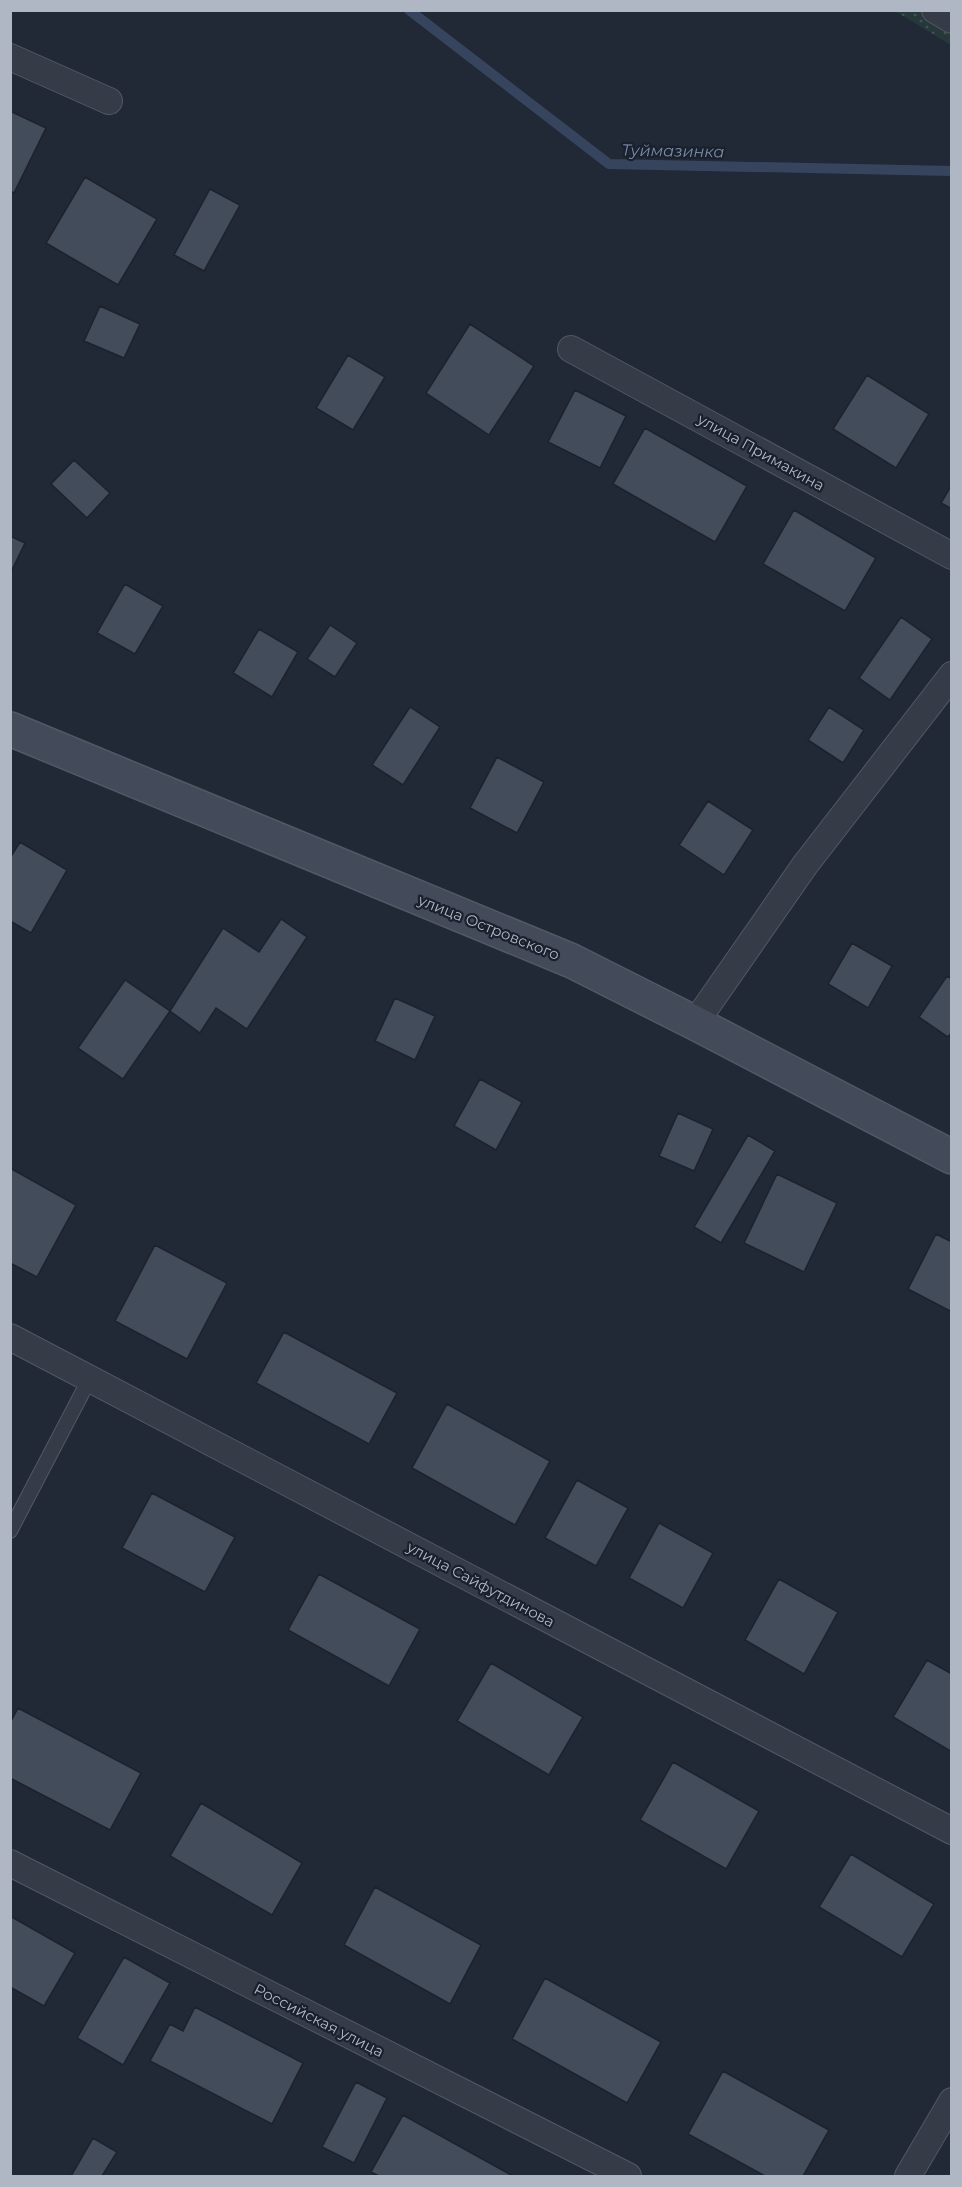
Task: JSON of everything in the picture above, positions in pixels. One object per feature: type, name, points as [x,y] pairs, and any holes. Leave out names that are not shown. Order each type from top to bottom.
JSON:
[{"type":"main road","name":"улица Островского","points":[[10,729],[573,961],[951,1157]]},
{"type":"street","points":[[935,10],[951,20]]},
{"type":"street","points":[[10,57],[109,101]]},
{"type":"street","name":"улица Примакина","points":[[571,349],[951,556]]},
{"type":"street","points":[[695,1023],[805,865],[951,675]]},
{"type":"street","name":"улица Сайфутдинова","points":[[10,1336],[951,1831]]},
{"type":"street","name":"Российская улица","points":[[10,1863],[628,2176]]},
{"type":"street","points":[[908,2176],[951,2101]]},
{"type":"lane","points":[[10,1531],[90,1378]]},
{"type":"shaded area","points":[[895,11],[951,11],[951,45]]},
{"type":"building","points":[[10,111],[46,128],[14,193],[10,191]]},
{"type":"building","points":[[85,177],[157,219],[118,285],[46,243]]},
{"type":"building","points":[[210,189],[240,205],[204,271],[174,255]]},
{"type":"building","points":[[100,306],[140,324],[124,358],[84,341]]},
{"type":"building","points":[[470,324],[534,366],[489,435],[426,393]]},
{"type":"building","points":[[348,355],[385,377],[353,430],[316,408]]},
{"type":"building","points":[[867,375],[929,414],[896,468],[833,429]]},
{"type":"building","points":[[575,390],[626,416],[600,468],[548,442]]},
{"type":"building","points":[[645,428],[747,486],[715,542],[613,484]]},
{"type":"building","points":[[74,460],[110,493],[87,518],[51,484]]},
{"type":"building","points":[[952,484],[952,509],[941,503]]},
{"type":"building","points":[[794,510],[876,558],[845,611],[763,564]]},
{"type":"building","points":[[10,536],[25,543],[10,574]]},
{"type":"building","points":[[125,584],[163,606],[135,654],[97,633]]},
{"type":"building","points":[[901,617],[932,639],[890,700],[859,678]]},
{"type":"building","points":[[330,625],[357,643],[335,677],[307,659]]},
{"type":"building","points":[[259,629],[298,652],[272,697],[233,673]]},
{"type":"building","points":[[410,707],[440,727],[403,785],[372,765]]},
{"type":"building","points":[[829,707],[864,730],[843,763],[808,740]]},
{"type":"building","points":[[497,757],[544,782],[517,833],[470,808]]},
{"type":"building","points":[[708,801],[753,830],[724,875],[679,845]]},
{"type":"building","points":[[20,842],[67,870],[31,933],[10,921],[10,858]]},
{"type":"building","points":[[281,919],[307,937],[247,1029],[216,1008],[200,1033],[170,1011],[223,928],[259,952]]},
{"type":"building","points":[[852,943],[892,966],[868,1008],[828,984]]},
{"type":"building","points":[[947,976],[952,979],[952,1032],[948,1037],[919,1017]]},
{"type":"building","points":[[125,980],[170,1011],[123,1079],[78,1048]]},
{"type":"building","points":[[395,998],[435,1016],[415,1060],[375,1041]]},
{"type":"building","points":[[480,1079],[522,1102],[496,1150],[454,1126]]},
{"type":"building","points":[[678,1113],[713,1129],[694,1171],[659,1156]]},
{"type":"building","points":[[748,1135],[775,1151],[721,1243],[694,1227]]},
{"type":"building","points":[[10,1168],[76,1205],[37,1277],[10,1263]]},
{"type":"building","points":[[777,1174],[837,1203],[804,1272],[744,1243]]},
{"type":"building","points":[[936,1234],[952,1242],[952,1312],[908,1289]]},
{"type":"building","points":[[155,1245],[227,1283],[187,1359],[115,1321]]},
{"type":"building","points":[[284,1332],[397,1393],[369,1444],[256,1383]]},
{"type":"building","points":[[447,1404],[550,1461],[515,1525],[412,1468]]},
{"type":"building","points":[[577,1480],[628,1508],[596,1566],[545,1538]]},
{"type":"building","points":[[152,1493],[235,1537],[205,1592],[122,1548]]},
{"type":"building","points":[[659,1523],[713,1553],[683,1608],[629,1578]]},
{"type":"building","points":[[319,1574],[420,1629],[389,1686],[288,1630]]},
{"type":"building","points":[[779,1579],[838,1612],[804,1674],[745,1640]]},
{"type":"building","points":[[927,1660],[952,1674],[952,1752],[893,1717]]},
{"type":"building","points":[[491,1663],[583,1717],[549,1775],[457,1721]]},
{"type":"building","points":[[18,1708],[141,1773],[110,1830],[10,1778],[10,1723]]},
{"type":"building","points":[[673,1762],[759,1811],[726,1869],[640,1820]]},
{"type":"building","points":[[201,1803],[302,1863],[272,1915],[170,1856]]},
{"type":"building","points":[[851,1854],[934,1904],[902,1957],[819,1907]]},
{"type":"building","points":[[375,1887],[481,1945],[450,2004],[344,1945]]},
{"type":"building","points":[[10,1916],[75,1953],[44,2006],[10,1987]]},
{"type":"building","points":[[124,1957],[170,1983],[123,2065],[77,2038]]},
{"type":"building","points":[[545,1978],[661,2042],[627,2103],[512,2039]]},
{"type":"building","points":[[195,2007],[303,2063],[272,2124],[150,2061],[170,2024],[183,2031]]},
{"type":"building","points":[[723,2071],[829,2130],[803,2176],[765,2176],[688,2134]]},
{"type":"building","points":[[356,2082],[387,2098],[354,2163],[322,2147]]},
{"type":"building","points":[[403,2115],[513,2176],[379,2176],[371,2172]]},
{"type":"building","points":[[93,2138],[117,2152],[102,2176],[71,2176]]},
{"type":"waterway","name":"Туймазинка","points":[[409,10],[609,164],[952,171]]}]
